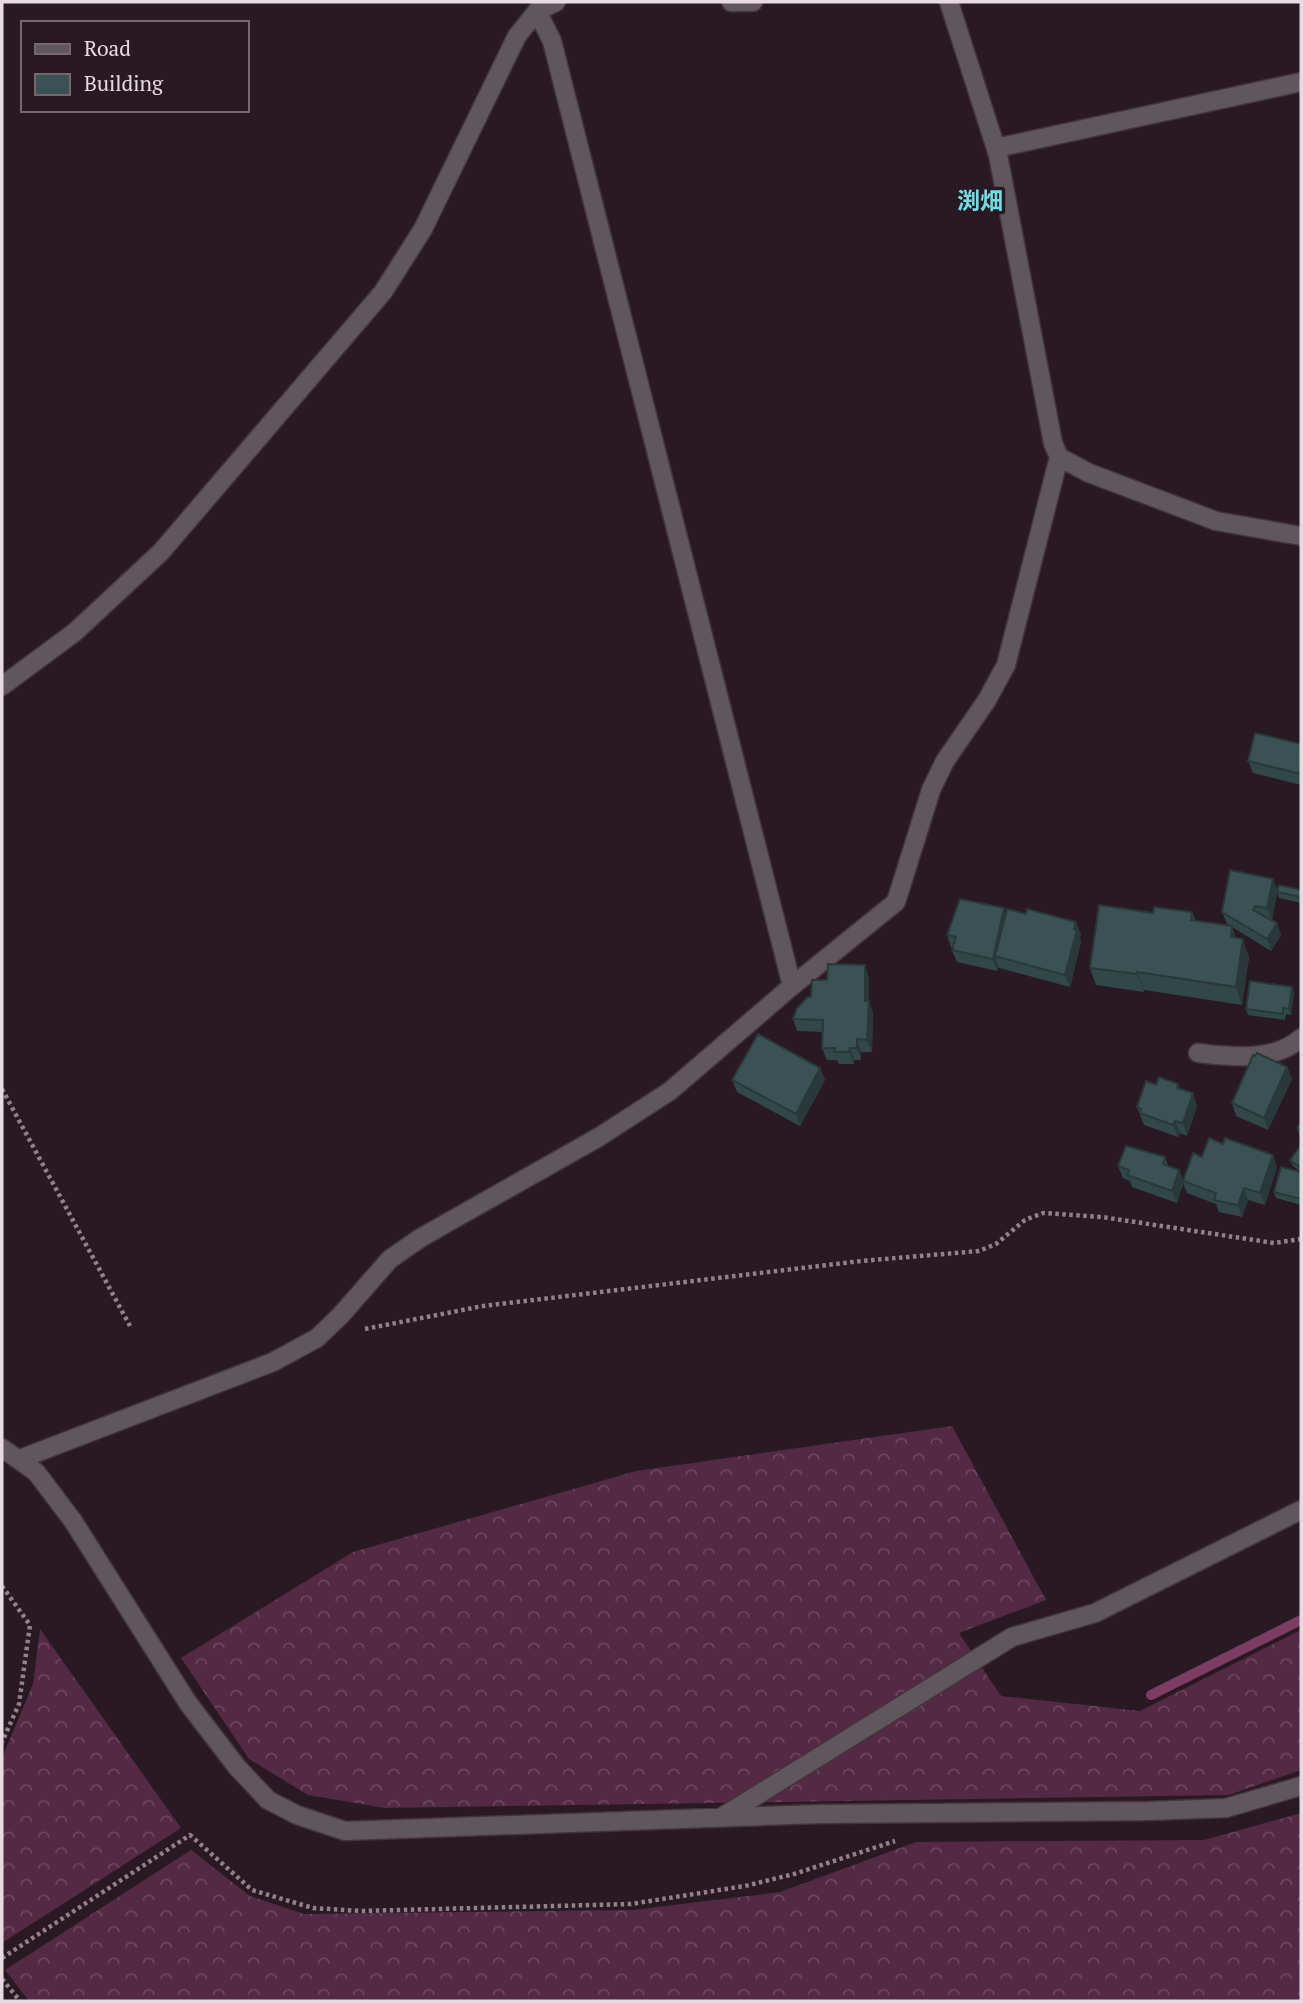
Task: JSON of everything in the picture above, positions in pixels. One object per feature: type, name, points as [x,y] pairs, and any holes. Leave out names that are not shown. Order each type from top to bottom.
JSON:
[{"type":"street","points":[[2,686],[75,632],[160,552],[383,292],[423,229],[517,36],[537,11],[556,2]]},
{"type":"street","points":[[731,2],[753,2]]},
{"type":"street","points":[[20,1459],[273,1362],[317,1338],[390,1259],[434,1230],[599,1137],[670,1091],[792,986],[896,902],[931,790],[945,761],[987,700],[1006,665],[1059,457],[1053,443],[996,148],[949,2]]},
{"type":"street","points":[[537,11],[552,41],[792,986]]},
{"type":"street","points":[[996,148],[1301,82]]},
{"type":"street","points":[[1059,457],[1089,473],[1216,521],[1301,536]]},
{"type":"street","points":[[1198,1053],[1232,1057],[1264,1055],[1294,1045],[1301,1038]]},
{"type":"street","points":[[2,1448],[36,1472],[73,1521],[188,1703],[237,1767],[268,1800],[297,1815],[345,1831],[820,1814],[1226,1808],[1301,1786]]},
{"type":"street","points":[[722,1817],[1012,1637],[1095,1613],[1301,1510]]},
{"type":"path","points":[[2,1088],[130,1326]]},
{"type":"path","points":[[317,1338],[484,1306],[861,1261],[979,1251],[996,1244],[1025,1220],[1043,1213],[1102,1217],[1274,1243],[1301,1239]]},
{"type":"path","points":[[2,1586],[30,1625],[19,1704],[2,1742]]},
{"type":"path","points":[[2,1958],[190,1835],[251,1890],[313,1908],[361,1911],[631,1904],[745,1886],[794,1874],[899,1839]]},
{"type":"path","points":[[2,1979],[20,2001]]},
{"type":"green space","points":[[952,1426],[1046,1600],[959,1633],[1001,1696],[1140,1711],[1301,1630],[1301,1770],[1229,1795],[385,1808],[308,1795],[249,1759],[181,1658],[353,1552],[636,1471]]},
{"type":"green space","points":[[40,1629],[181,1828],[2,1943],[2,1758],[33,1684]]},
{"type":"green space","points":[[1301,1813],[1301,2001],[29,2001],[5,1970],[191,1850],[250,1896],[304,1914],[633,1910],[780,1892],[916,1842],[1204,1840]]},
{"type":"building","points":[[1255,733],[1301,744],[1301,774],[1248,761]]},
{"type":"building","points":[[1230,870],[1273,879],[1267,908],[1255,906],[1253,910],[1277,923],[1267,939],[1222,912]]},
{"type":"building","points":[[1279,885],[1301,890],[1301,897],[1277,892]]},
{"type":"building","points":[[960,899],[1004,908],[993,959],[952,950],[956,937],[947,935]]},
{"type":"building","points":[[1099,905],[1153,913],[1154,907],[1192,912],[1191,920],[1232,926],[1231,937],[1243,939],[1236,987],[1090,968]]},
{"type":"building","points":[[1007,909],[1026,914],[1027,909],[1076,922],[1074,929],[1077,930],[1065,975],[995,956]]},
{"type":"building","points":[[828,964],[865,965],[865,1001],[869,1001],[867,1040],[857,1039],[857,1048],[850,1048],[849,1052],[834,1052],[835,1048],[822,1048],[823,1020],[793,1019],[797,1008],[811,997],[812,980],[827,980]]},
{"type":"building","points":[[1250,981],[1292,987],[1289,1009],[1283,1008],[1283,1014],[1246,1009]]},
{"type":"building","points":[[758,1034],[820,1068],[796,1114],[732,1080]]},
{"type":"building","points":[[1257,1053],[1287,1067],[1264,1118],[1232,1103],[1253,1055]]},
{"type":"building","points":[[1159,1077],[1178,1084],[1177,1088],[1193,1093],[1183,1123],[1175,1121],[1173,1125],[1140,1113],[1141,1109],[1137,1107],[1146,1081],[1156,1085]]},
{"type":"building","points":[[1209,1138],[1223,1144],[1225,1138],[1273,1155],[1260,1193],[1244,1188],[1238,1205],[1214,1200],[1216,1193],[1183,1181],[1193,1153],[1202,1157]]},
{"type":"building","points":[[1301,1145],[1301,1168],[1290,1160]]},
{"type":"building","points":[[1126,1146],[1165,1157],[1163,1164],[1179,1170],[1172,1191],[1127,1175],[1129,1170],[1118,1166]]},
{"type":"building","points":[[1281,1167],[1301,1172],[1301,1199],[1274,1192]]},
{"type":"waterway","points":[[1151,1695],[1301,1620]]},
{"type":"district","name":"渕畑","points":[[980,201]]}]
